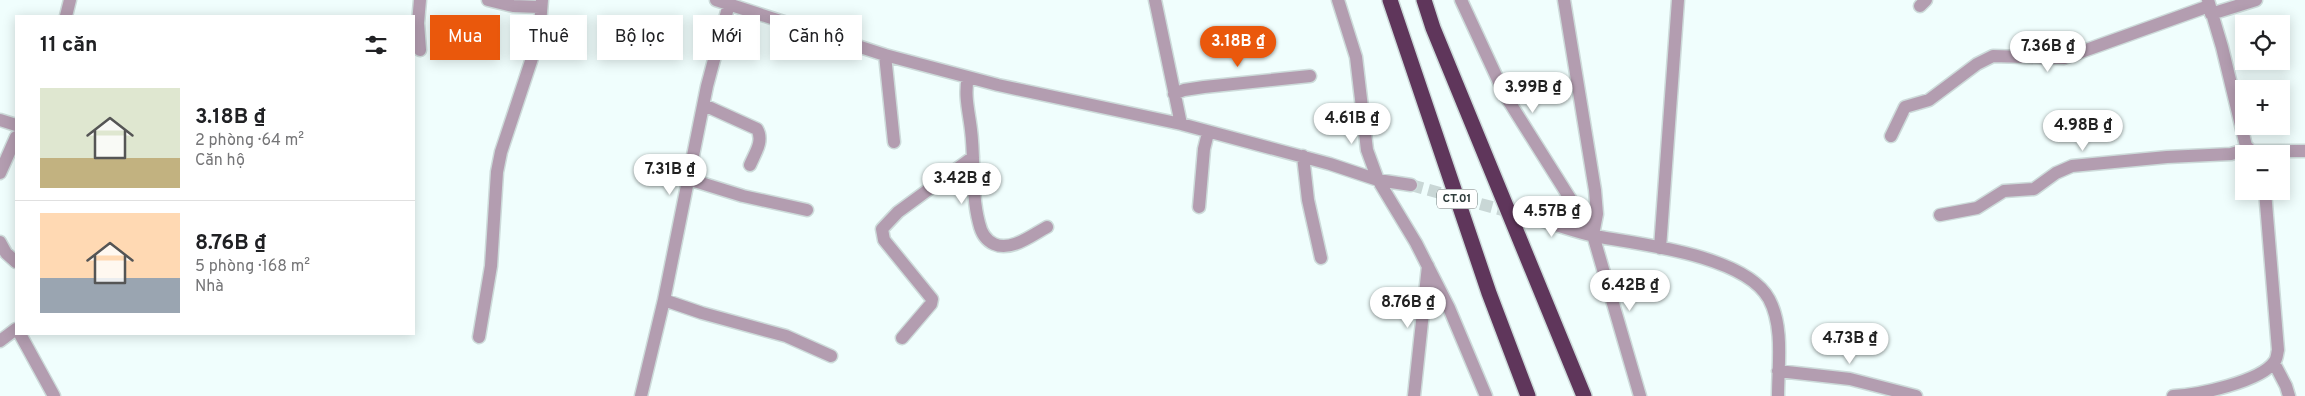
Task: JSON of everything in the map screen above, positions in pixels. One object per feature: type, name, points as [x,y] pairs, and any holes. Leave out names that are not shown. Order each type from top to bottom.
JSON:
[{"type":"highway","name":"CT.01","points":[[1390,0],[1489,293],[1528,396]]},
{"type":"highway","points":[[1424,0],[1433,28],[1584,396]]},
{"type":"street","points":[[66,15],[70,0]]},
{"type":"street","points":[[420,0],[418,23],[420,50]]},
{"type":"street","points":[[479,337],[491,266],[497,172],[501,152],[542,24],[541,3],[513,6],[488,0]]},
{"type":"street","points":[[716,0],[885,54],[968,77],[1091,106],[1181,124],[1208,133],[1303,156],[1378,180],[1411,185]]},
{"type":"street","points":[[1154,0],[1181,124]]},
{"type":"street","points":[[1338,0],[1356,57],[1367,150],[1378,180],[1428,266],[1449,308],[1486,396]]},
{"type":"street","points":[[1461,0],[1505,95],[1593,235],[1640,396]]},
{"type":"street","points":[[1564,0],[1595,190],[1597,214],[1593,235]]},
{"type":"street","points":[[1660,248],[1678,0]]},
{"type":"street","points":[[1891,136],[1905,107],[1930,100],[1972,68],[1993,56],[2064,58],[2209,7],[2256,0]]},
{"type":"street","points":[[645,394],[688,179],[720,33],[729,4]]},
{"type":"street","points":[[2209,7],[2222,47],[2244,142],[2248,145]]},
{"type":"street","points":[[885,54],[894,142]]},
{"type":"street","points":[[1174,94],[1204,86],[1310,76]]},
{"type":"street","points":[[968,77],[966,89],[973,158],[973,178],[978,222],[986,240],[994,244],[1011,245],[1047,227]]},
{"type":"street","points":[[704,105],[757,128],[760,136],[759,145],[750,165]]},
{"type":"street","points":[[0,120],[15,126]]},
{"type":"street","points":[[1199,207],[1204,149],[1208,133]]},
{"type":"street","points":[[0,173],[15,139]]},
{"type":"street","points":[[2290,151],[2305,151]]},
{"type":"street","points":[[1940,215],[1978,208],[2004,191],[2034,189],[2056,173],[2072,166],[2167,157],[2235,154]]},
{"type":"street","points":[[1303,156],[1308,200],[1321,258]]},
{"type":"street","points":[[902,338],[931,304],[932,299],[889,248],[884,240],[882,229],[898,212],[973,158]]},
{"type":"street","points":[[688,179],[743,196],[807,210]]},
{"type":"street","points":[[2173,396],[2202,393],[2232,385],[2274,363],[2278,350],[2266,200]]},
{"type":"street","points":[[1539,220],[1593,235],[1693,255],[1724,265],[1760,286],[1769,299],[1776,320],[1778,396]]},
{"type":"street","points":[[0,242],[6,253],[15,261]]},
{"type":"street","points":[[1414,396],[1428,266]]},
{"type":"street","points":[[664,300],[702,314],[786,336],[831,356]]},
{"type":"street","points":[[0,341],[15,330]]},
{"type":"street","points":[[21,335],[54,396]]},
{"type":"street","points":[[2274,363],[2289,396]]},
{"type":"street","points":[[1778,371],[1850,379],[1916,396]]},
{"type":"tunnel","points":[[1411,185],[1539,220]]}]
